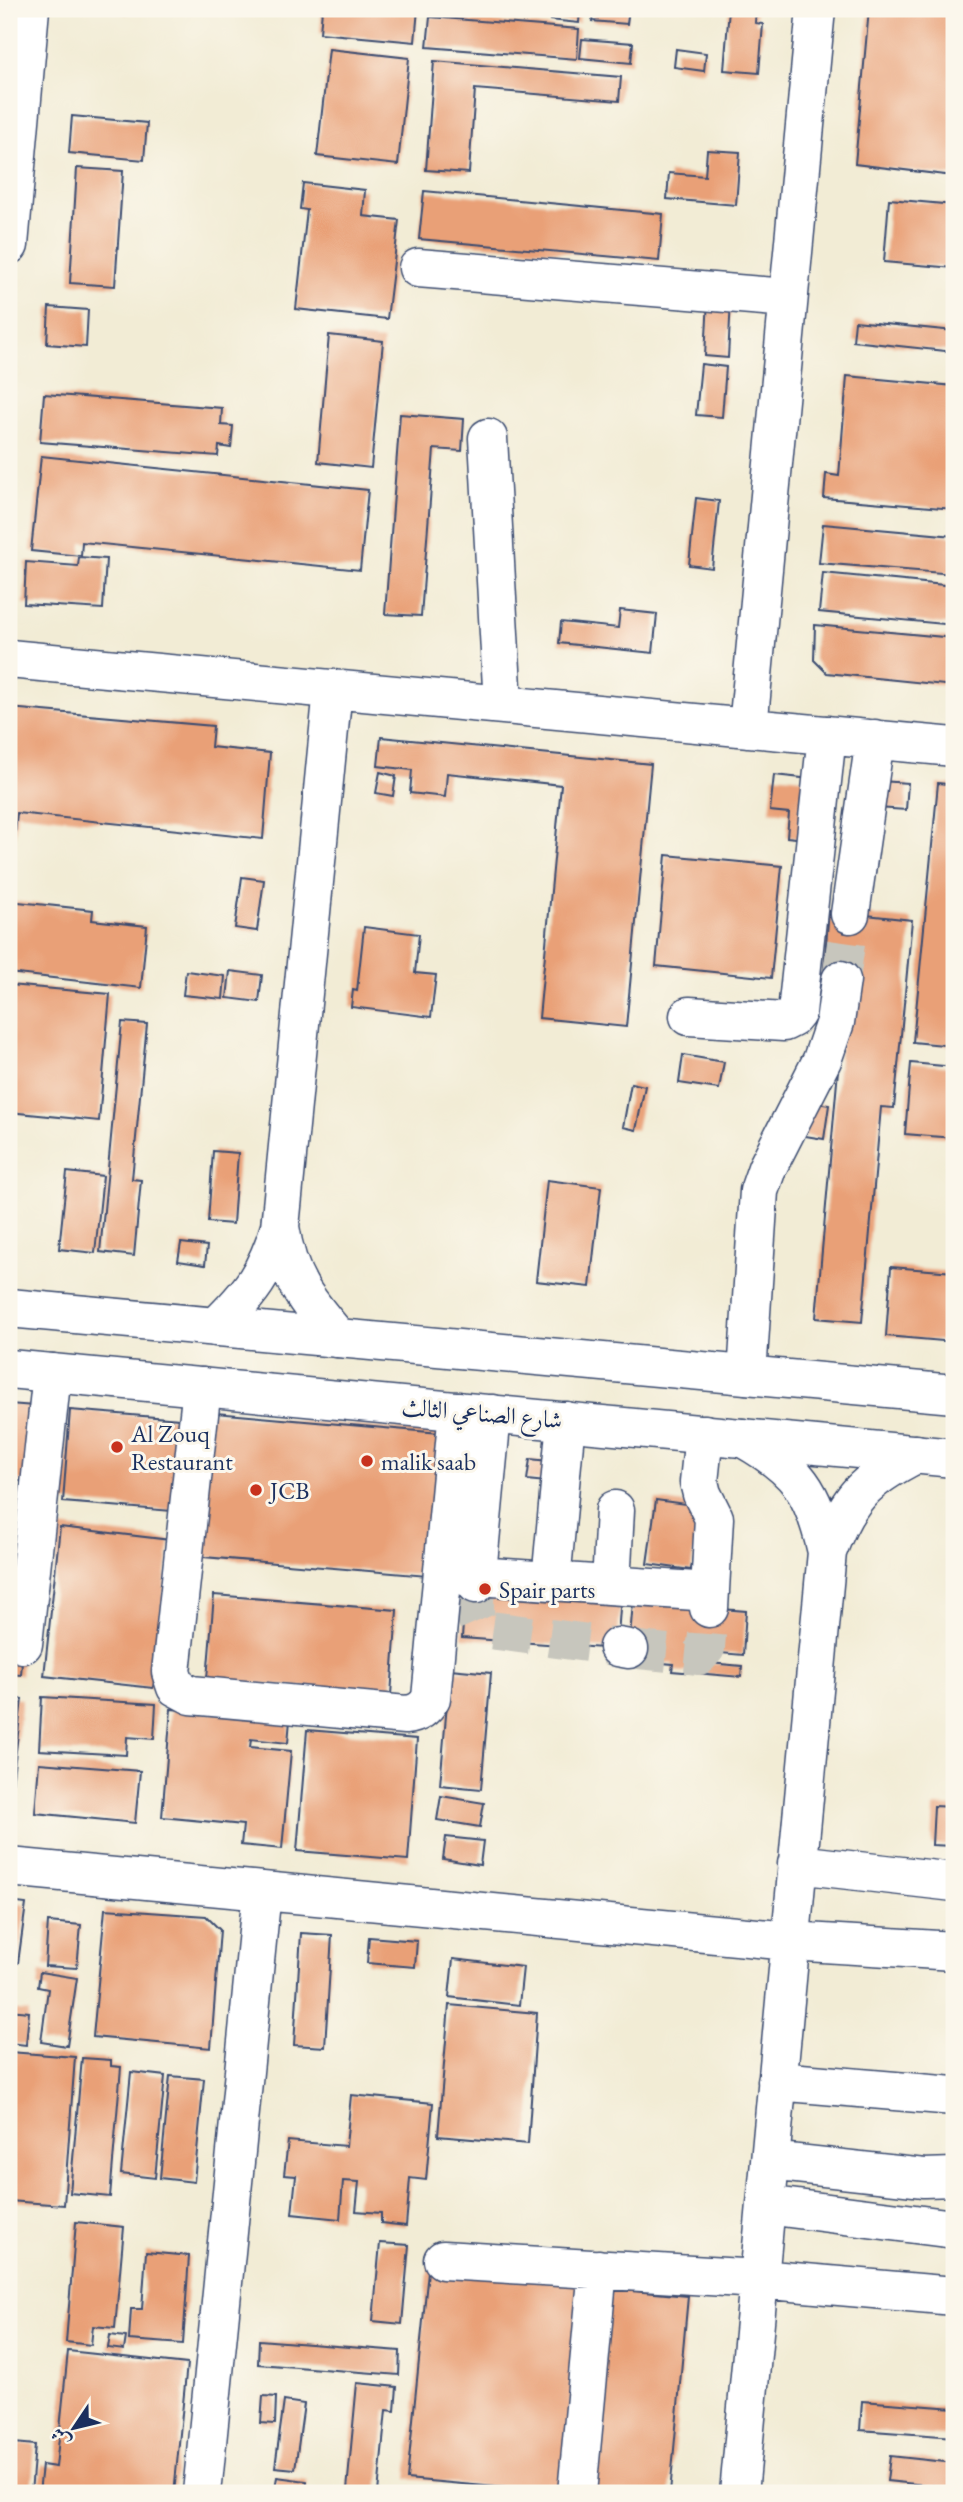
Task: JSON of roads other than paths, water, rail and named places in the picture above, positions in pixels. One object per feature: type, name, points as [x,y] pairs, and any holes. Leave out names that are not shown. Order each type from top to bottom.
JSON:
[{"type":"street","points":[[9,245],[30,9]]},
{"type":"street","points":[[748,727],[816,9]]},
{"type":"street","points":[[418,268],[788,298]]},
{"type":"street","points":[[488,438],[503,705]]},
{"type":"street","points":[[9,659],[954,747]]},
{"type":"street","points":[[216,1327],[258,1281],[271,1255],[280,1227],[333,689]]},
{"type":"street","points":[[689,1016],[784,1022],[797,1012],[827,735]]},
{"type":"street","points":[[850,914],[875,739]]},
{"type":"street","points":[[747,1375],[759,1191],[767,1168],[830,1041],[841,980]]},
{"type":"street","points":[[280,1227],[284,1251],[303,1297],[338,1338]]},
{"type":"street","points":[[9,1308],[954,1394]]},
{"type":"street","name":"شارع الصناعي الثالث","points":[[9,1369],[954,1458]]},
{"type":"street","points":[[23,1644],[23,1502],[52,1373]]},
{"type":"street","points":[[202,1387],[171,1672],[176,1688],[191,1695],[406,1715],[414,1714],[427,1705],[431,1698],[475,1413]]},
{"type":"street","points":[[475,1413],[477,1580],[611,1585],[709,1600],[714,1518],[699,1482],[704,1434]]},
{"type":"street","points":[[551,1581],[566,1421]]},
{"type":"street","points":[[743,1438],[775,1456],[801,1483],[818,1516],[827,1552]]},
{"type":"street","points":[[739,2493],[827,1552],[839,1520],[859,1492],[885,1469],[916,1454]]},
{"type":"street","points":[[611,1585],[615,1510]]},
{"type":"street","points":[[797,1864],[954,1881]]},
{"type":"street","points":[[9,1867],[790,1941],[954,1951]]},
{"type":"street","points":[[202,2493],[262,1891]]},
{"type":"street","points":[[777,2081],[954,2096]]},
{"type":"street","points":[[770,2161],[924,2178],[954,2177]]},
{"type":"street","points":[[766,2204],[954,2229]]},
{"type":"street","points":[[443,2260],[759,2279],[954,2296]]},
{"type":"street","points":[[577,2493],[598,2269]]},
{"type":"tunnel","points":[[841,980],[850,914]]},
{"type":"tunnel","points":[[476,1584],[476,1614],[483,1629],[618,1647]]},
{"type":"tunnel","points":[[629,1649],[699,1656],[706,1648],[709,1608]]},
{"type":"place","name":"Al Zouq Restaurant","points":[[117,1447]]},
{"type":"place","name":"malik saab","points":[[367,1461]]},
{"type":"place","name":"JCB","points":[[256,1490]]},
{"type":"place","name":"Spair parts","points":[[485,1589]]}]
